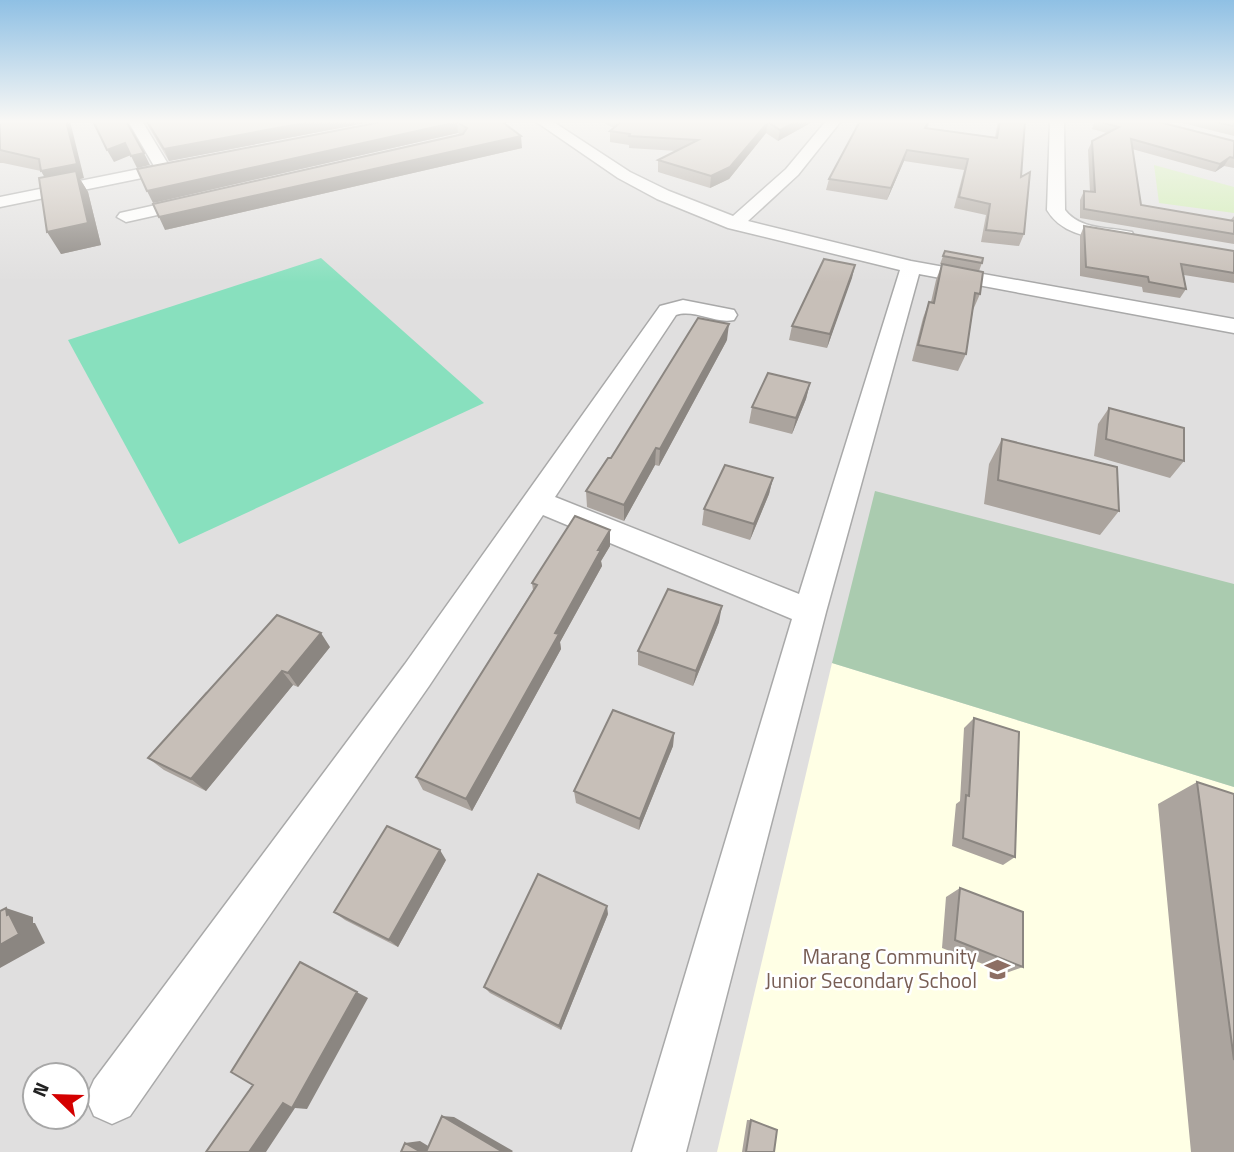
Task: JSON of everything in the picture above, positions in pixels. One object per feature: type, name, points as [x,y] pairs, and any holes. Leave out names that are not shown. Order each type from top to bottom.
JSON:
[{"type":"street","points":[[0,202],[135,175]]},
{"type":"street","points":[[624,175],[663,195],[734,224],[807,244],[911,267],[1234,326]]},
{"type":"street","points":[[734,224],[789,175]]},
{"type":"street","points":[[1056,175],[1056,210],[1064,221],[1086,229],[1140,238]]},
{"type":"street","points":[[134,238],[124,211],[219,195]]},
{"type":"street","points":[[659,1152],[810,612],[911,267]]},
{"type":"street","points":[[113,1098],[417,675],[668,311],[683,306],[726,315]]},
{"type":"street","points":[[537,501],[810,612]]},
{"type":"shaded area","points":[[0,175],[1234,175],[1234,1152],[0,1152]]},
{"type":"shaded area","points":[[875,491],[1234,584],[1234,787],[832,663]]},
{"type":"shaded area","name":"Marang Community Junior Secondary School","points":[[832,663],[1234,787],[1234,1152],[717,1152]]},
{"type":"green space","points":[[1155,175],[1189,175],[1234,187],[1234,213],[1159,203]]},
{"type":"green space","points":[[321,258],[484,403],[179,544],[68,340]]},
{"type":"building","points":[[77,175],[88,223],[47,232],[39,178]]},
{"type":"building","points":[[140,175],[220,175],[147,191]]},
{"type":"building","points":[[282,175],[348,175],[159,217],[153,204]]},
{"type":"building","points":[[831,175],[897,175],[891,188],[829,179]]},
{"type":"building","points":[[964,175],[1021,175],[1021,177],[1030,175],[1024,234],[986,230],[990,204],[959,197]]},
{"type":"building","points":[[1094,175],[1136,175],[1141,205],[1234,221],[1234,234],[1084,209],[1084,191],[1095,192]]},
{"type":"building","points":[[1084,226],[1234,251],[1234,273],[1181,264],[1186,289],[1149,282],[1148,277],[1086,267]]},
{"type":"building","points":[[945,251],[983,258],[982,263],[943,256]]},
{"type":"building","points":[[824,259],[855,265],[830,334],[792,326]]},
{"type":"building","points":[[942,264],[983,272],[980,294],[975,293],[966,354],[918,345],[929,302],[934,303]]},
{"type":"building","points":[[698,318],[729,324],[660,449],[656,448],[624,505],[586,491],[608,458],[611,458]]},
{"type":"building","points":[[768,373],[810,383],[796,418],[752,407]]},
{"type":"building","points":[[1109,408],[1184,428],[1184,461],[1106,439]]},
{"type":"building","points":[[1002,439],[1117,467],[1119,511],[998,480]]},
{"type":"building","points":[[725,465],[773,478],[754,524],[704,509]]},
{"type":"building","points":[[575,516],[610,530],[555,633],[559,634],[466,799],[416,777],[537,585],[532,583]]},
{"type":"building","points":[[668,589],[722,606],[696,671],[638,651]]},
{"type":"building","points":[[277,615],[321,633],[288,673],[282,671],[191,779],[148,758]]},
{"type":"building","points":[[613,710],[674,733],[640,819],[574,791]]},
{"type":"building","points":[[974,718],[1019,732],[1015,857],[963,838],[966,795],[969,796]]},
{"type":"building","points":[[1197,782],[1234,794],[1234,1060]]},
{"type":"building","points":[[387,826],[440,850],[389,940],[334,912]]},
{"type":"building","points":[[538,874],[607,906],[559,1026],[484,987]]},
{"type":"building","points":[[960,888],[1023,912],[1023,967],[955,940]]},
{"type":"building","points":[[6,908],[7,915],[9,914],[19,934],[0,945],[0,911]]},
{"type":"building","points":[[300,962],[357,992],[292,1108],[283,1103],[249,1152],[206,1152],[253,1085],[231,1072]]},
{"type":"building","points":[[442,1116],[503,1152],[426,1152]]},
{"type":"building","points":[[751,1120],[777,1130],[774,1152],[746,1152]]},
{"type":"building","points":[[405,1143],[421,1152],[401,1152]]},
{"type":"place","name":"Marang Community Junior Secondary School","points":[[997,969]]}]
